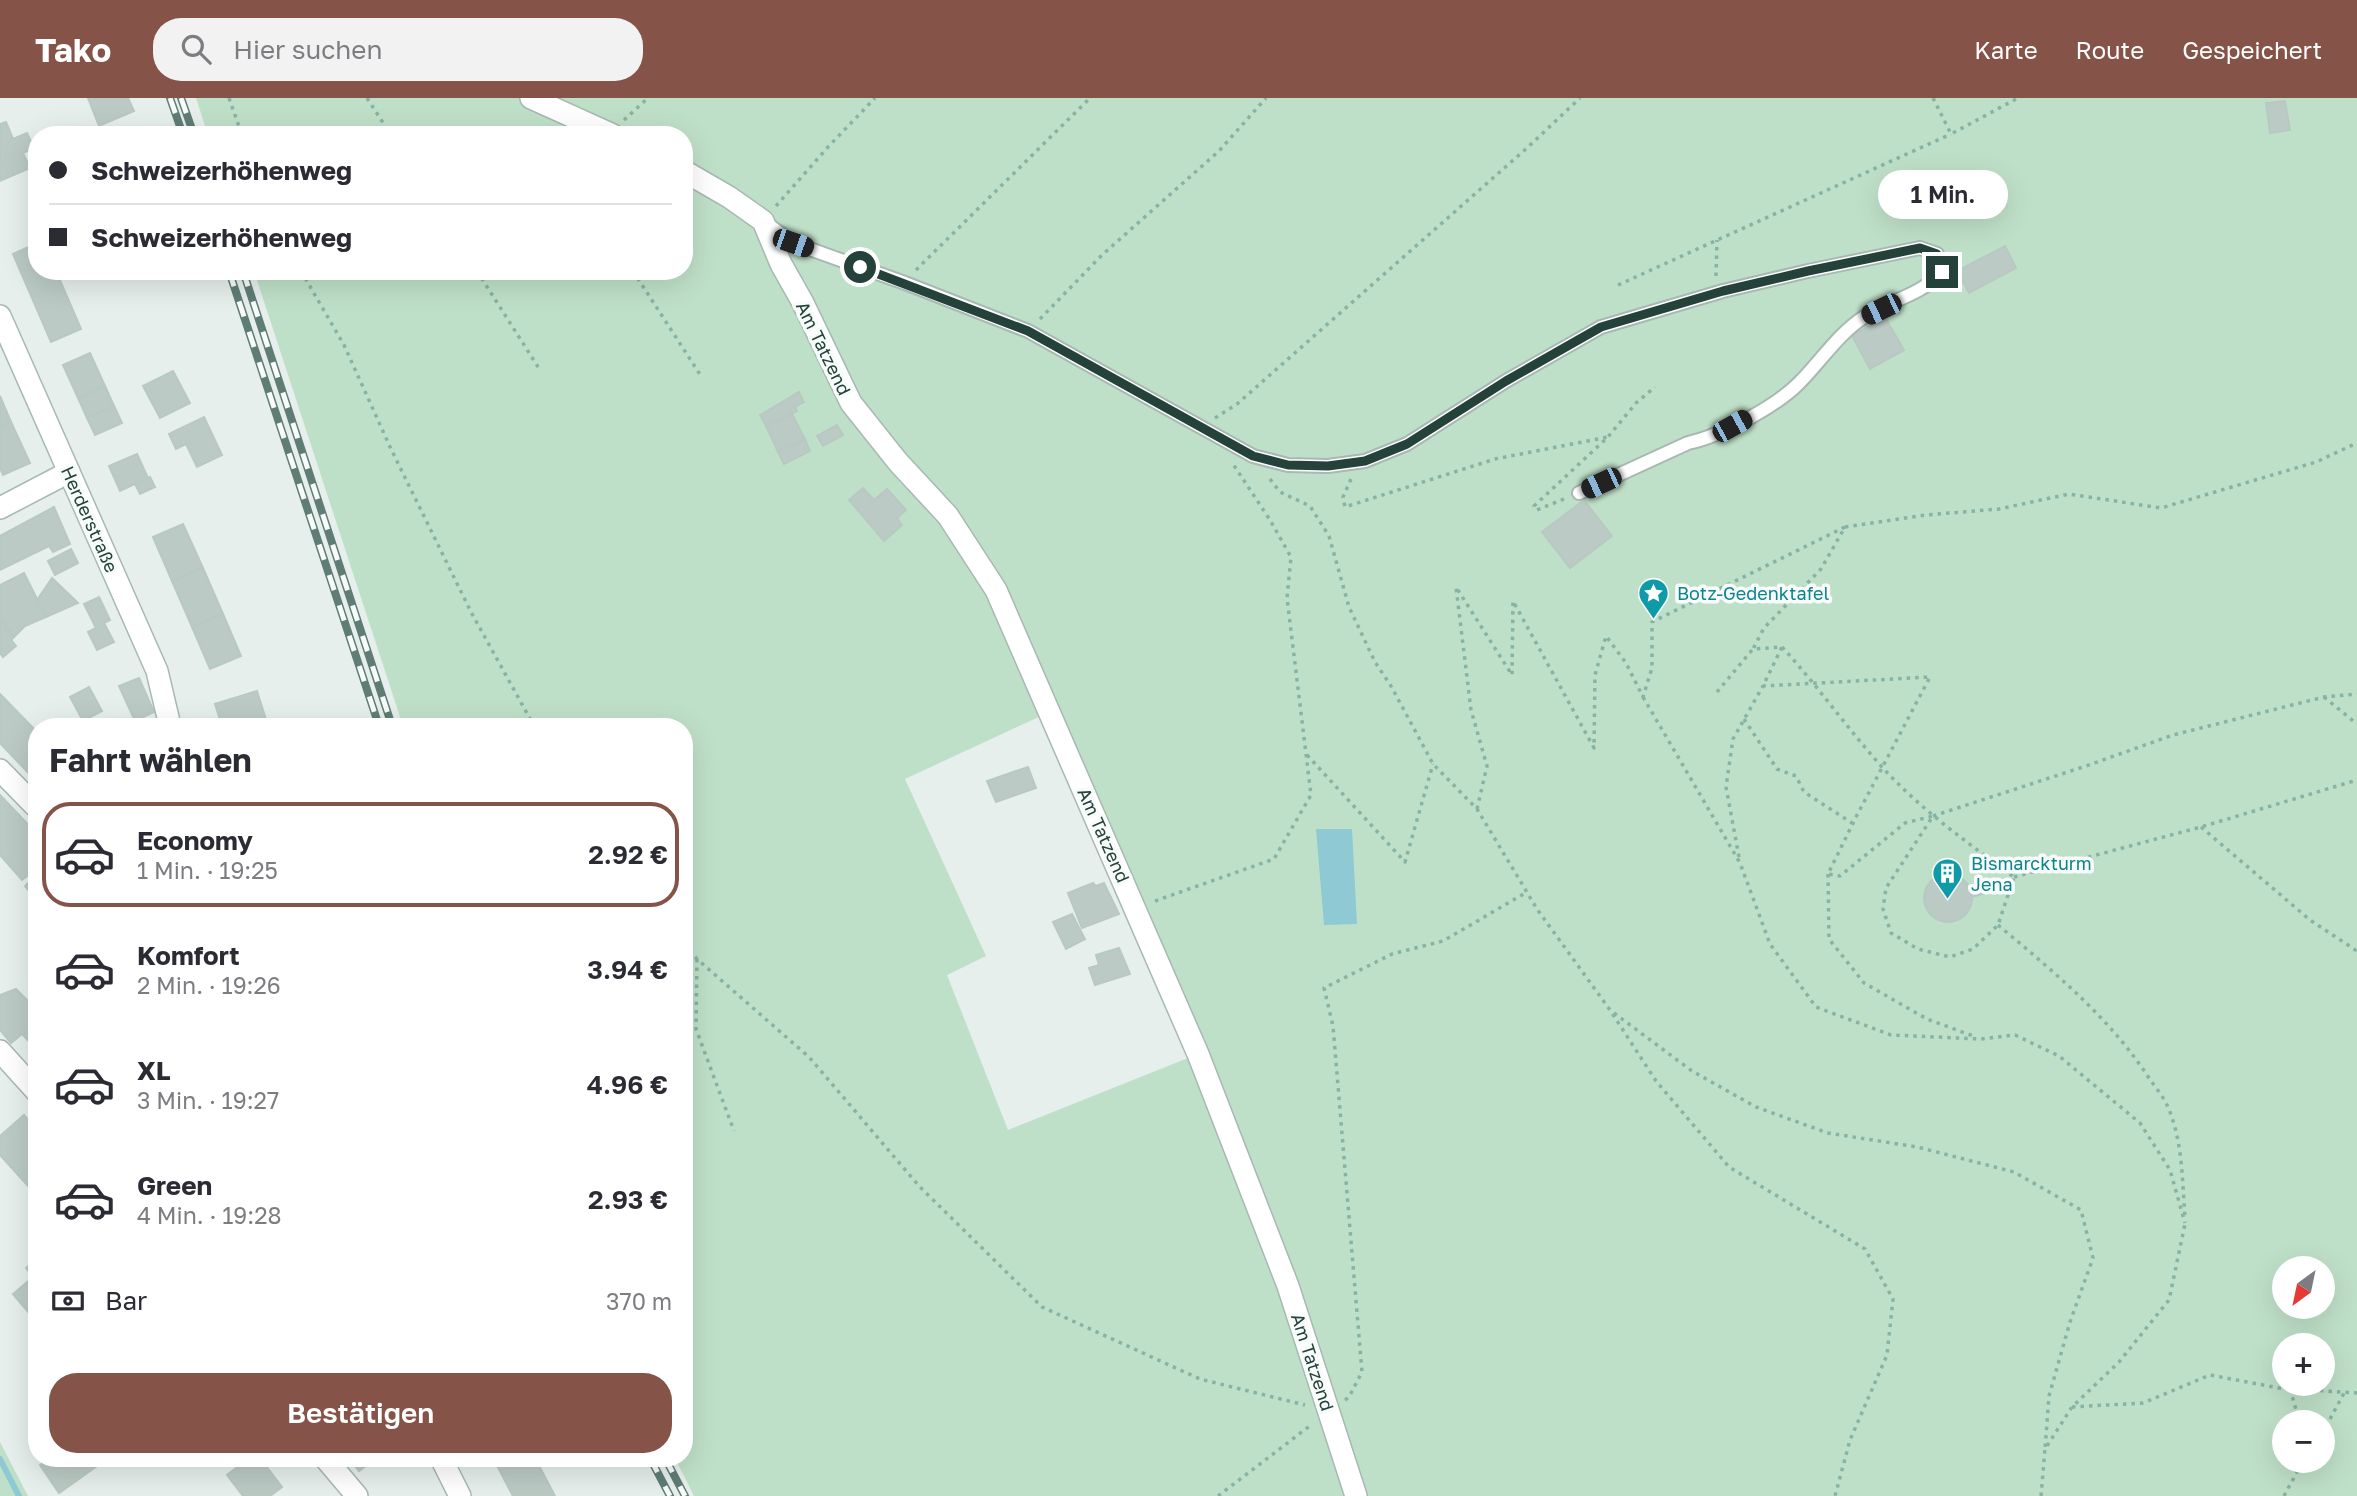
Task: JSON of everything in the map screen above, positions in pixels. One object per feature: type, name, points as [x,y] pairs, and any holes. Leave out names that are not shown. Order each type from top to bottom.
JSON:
[{"type":"street","points":[[531,98],[593,126]]},
{"type":"street","points":[[693,176],[763,221]]},
{"type":"street","name":"Am Tatzend","points":[[763,221],[781,264],[803,303],[851,403],[898,461],[948,516],[996,590],[1198,1054],[1288,1286],[1356,1496]]},
{"type":"street","name":"Herderstraße","points":[[0,316],[158,671],[168,718]]},
{"type":"street","points":[[0,508],[69,472]]},
{"type":"street","points":[[0,770],[28,799]]},
{"type":"street","points":[[0,1051],[28,1082]]},
{"type":"street","points":[[333,1467],[357,1496]]},
{"type":"street","points":[[444,1467],[455,1495]]},
{"type":"lane","points":[[763,221],[793,243],[905,282],[1028,331],[1253,456],[1288,465],[1328,466],[1365,461],[1407,444],[1506,381],[1601,327],[1808,271],[1920,248],[1937,254],[1942,272],[1931,284],[1864,317],[1838,339],[1800,383],[1781,399],[1708,439],[1688,443],[1579,494]]},
{"type":"path","points":[[229,98],[240,126]]},
{"type":"path","points":[[367,98],[385,126]]},
{"type":"path","points":[[619,126],[648,98]]},
{"type":"path","points":[[763,221],[875,98]]},
{"type":"path","points":[[905,282],[1090,98]]},
{"type":"path","points":[[1028,331],[1102,256],[1219,151],[1266,98]]},
{"type":"path","points":[[1200,427],[1237,404],[1580,98]]},
{"type":"path","points":[[1934,98],[1951,134]]},
{"type":"path","points":[[1618,285],[1951,134],[2018,98]]},
{"type":"path","points":[[1715,294],[1717,240]]},
{"type":"path","points":[[306,280],[344,345],[391,449],[471,612],[530,718]]},
{"type":"path","points":[[483,280],[540,370]]},
{"type":"path","points":[[639,280],[701,376]]},
{"type":"path","points":[[1365,461],[1350,480],[1343,496],[1345,507],[1495,459],[1608,437],[1636,403],[1655,387]]},
{"type":"path","points":[[1643,697],[1653,668],[1652,622],[1846,527],[1926,515],[1999,509],[2069,494],[2161,508],[2316,462],[2357,443]]},
{"type":"path","points":[[1136,908],[1274,859],[1311,795],[1287,598],[1291,557],[1232,462],[1253,456],[1280,492],[1310,506],[1329,536],[1349,607],[1375,662],[1433,764],[1477,809],[1527,892],[1656,1081],[1729,1167],[1865,1249],[1893,1299],[1887,1355],[1850,1440],[1835,1496]]},
{"type":"path","points":[[1717,692],[1753,649],[1764,628],[1821,569],[1846,527]]},
{"type":"path","points":[[1477,809],[1487,766],[1471,710],[1457,587],[1512,674],[1513,601],[1594,748],[1595,675],[1606,636],[1626,663],[1740,863]]},
{"type":"path","points":[[1753,649],[1782,647]]},
{"type":"path","points":[[1782,647],[1815,683],[1882,767],[1933,816],[2014,877]]},
{"type":"path","points":[[1782,647],[1732,739],[1726,787],[1740,863],[1770,944],[1816,1007],[1891,1035],[1981,1039],[2015,1035],[2059,1056],[2140,1123],[2170,1170],[2185,1223]]},
{"type":"path","points":[[1763,685],[1930,677],[1828,874],[1829,939],[1864,983],[1927,1019],[1981,1039]]},
{"type":"path","points":[[1828,874],[1840,876],[1905,823],[2086,766],[2173,735],[2324,697],[2357,694]]},
{"type":"path","points":[[2324,697],[2357,724]]},
{"type":"path","points":[[1744,719],[1777,769],[1796,776],[1804,792],[1853,823]]},
{"type":"path","points":[[1306,753],[1405,862],[1433,764]]},
{"type":"path","points":[[2014,877],[2201,827],[2357,780]]},
{"type":"path","points":[[1933,816],[1886,888],[1883,909],[1891,933],[1918,949],[1950,957],[1973,949],[1998,925],[2014,877]]},
{"type":"path","points":[[2201,827],[2310,920],[2357,951]]},
{"type":"path","points":[[1218,1496],[1349,1397],[1362,1372],[1333,1026],[1324,988],[1392,954],[1443,941],[1527,892]]},
{"type":"path","points":[[1998,925],[2063,980],[2108,1023],[2134,1055],[2167,1105],[2181,1151],[2185,1223],[2169,1300],[2119,1362],[2072,1407],[2045,1449]]},
{"type":"path","points":[[693,954],[809,1057],[919,1186],[1042,1307],[1200,1379],[1329,1411]]},
{"type":"path","points":[[697,958],[696,1029],[734,1131]]},
{"type":"path","points":[[1609,1010],[1692,1071],[1756,1107],[1828,1133],[1917,1147],[2014,1172],[2081,1210],[2093,1258],[2070,1322],[2049,1396],[2041,1496]]},
{"type":"path","points":[[2072,1407],[2143,1403],[2210,1375],[2272,1386]]},
{"type":"path","points":[[2335,1392],[2357,1393]]},
{"type":"path","points":[[2335,1410],[2344,1392]]},
{"type":"path","points":[[2284,1496],[2296,1473]]},
{"type":"green space","points":[[196,98],[2357,98],[2357,1496],[1364,1496],[1293,1282],[1205,1052],[1000,585],[954,514],[939,521],[988,593],[1043,715],[905,779],[986,956],[947,975],[1008,1130],[1193,1056],[1279,1283],[1350,1496],[694,1496],[680,1467],[693,1467],[693,718],[400,718],[257,280],[693,280],[693,126],[205,126]]},
{"type":"green space","points":[[0,1442],[28,1496],[0,1496]]},
{"type":"water","points":[[1316,829],[1352,829],[1357,924],[1324,925]]},
{"type":"building","points":[[88,98],[128,98],[134,111],[99,126]]},
{"type":"building","points":[[2285,101],[2290,130],[2270,133],[2266,103]]},
{"type":"building","points":[[6,122],[13,139],[27,133],[28,151],[23,153],[28,169],[0,181],[0,124]]},
{"type":"building","points":[[2005,246],[2016,268],[1969,293],[1957,271]]},
{"type":"building","points":[[28,247],[28,280],[60,280],[81,329],[51,342],[13,254]]},
{"type":"building","points":[[1885,317],[1904,350],[1870,369],[1852,336]]},
{"type":"building","points":[[90,353],[105,386],[78,398],[63,365]]},
{"type":"building","points":[[173,371],[190,403],[160,418],[143,386]]},
{"type":"building","points":[[105,386],[114,406],[87,418],[78,398]]},
{"type":"building","points":[[799,392],[804,402],[795,407],[797,411],[766,426],[760,415]]},
{"type":"building","points":[[0,396],[11,422],[0,427]]},
{"type":"building","points":[[114,406],[122,423],[95,435],[87,418]]},
{"type":"building","points":[[792,414],[805,439],[778,452],[766,426]]},
{"type":"building","points":[[204,417],[222,455],[197,467],[186,444],[176,449],[169,434]]},
{"type":"building","points":[[11,422],[30,463],[3,475],[0,468],[0,427]]},
{"type":"building","points":[[837,425],[843,435],[823,446],[817,436]]},
{"type":"building","points":[[805,439],[810,451],[784,464],[778,452]]},
{"type":"building","points":[[137,454],[148,478],[120,491],[109,466]]},
{"type":"building","points":[[150,477],[155,487],[140,494],[135,484]]},
{"type":"building","points":[[863,488],[874,500],[887,489],[906,510],[897,518],[902,525],[884,541],[849,500]]},
{"type":"building","points":[[1584,500],[1612,536],[1570,568],[1542,532]]},
{"type":"building","points":[[54,507],[70,544],[53,552],[49,546],[0,570],[0,536]]},
{"type":"building","points":[[183,524],[203,568],[172,581],[153,537]]},
{"type":"building","points":[[71,549],[78,563],[55,575],[48,561]]},
{"type":"building","points":[[203,568],[223,614],[192,627],[172,581]]},
{"type":"building","points":[[24,573],[46,617],[25,626],[14,637],[0,618],[0,585]]},
{"type":"building","points":[[52,578],[78,603],[46,617],[37,600]]},
{"type":"building","points":[[99,597],[110,620],[104,623],[114,642],[97,650],[88,632],[96,628],[84,604]]},
{"type":"building","points":[[223,614],[241,656],[210,669],[192,627]]},
{"type":"building","points":[[0,618],[14,637],[11,640],[16,646],[3,657],[0,653]]},
{"type":"building","points":[[139,678],[154,712],[141,718],[134,718],[119,686]]},
{"type":"building","points":[[89,687],[102,711],[89,718],[81,718],[70,697]]},
{"type":"building","points":[[257,691],[265,718],[219,718],[215,704]]},
{"type":"building","points":[[0,694],[28,723],[28,773],[0,743]]},
{"type":"building","points":[[1028,767],[1036,788],[996,802],[987,781]]},
{"type":"building","points":[[0,795],[28,825],[28,876],[22,880],[0,855]]},
{"type":"building","name":"Bismarckturm Jena","points":[[1948,874],[1965,881],[1972,898],[1965,915],[1948,922],[1931,915],[1924,898],[1931,881]]},
{"type":"building","points":[[1989,881],[1992,891],[1972,897],[1970,887]]},
{"type":"building","points":[[1093,883],[1096,886],[1104,883],[1119,914],[1082,928],[1068,893]]},
{"type":"building","points":[[1072,914],[1085,939],[1066,949],[1053,922]]},
{"type":"building","points":[[1119,948],[1130,974],[1095,985],[1089,968],[1099,965],[1096,955]]},
{"type":"building","points":[[16,989],[28,1001],[28,1040],[22,1034],[11,1043],[0,1030],[0,995]]},
{"type":"building","points":[[24,1115],[28,1120],[28,1186],[0,1155],[0,1136]]},
{"type":"building","points":[[28,1281],[28,1312],[13,1294]]},
{"type":"building","points":[[41,1467],[96,1467],[59,1493]]},
{"type":"building","points":[[237,1467],[267,1467],[282,1487],[270,1496],[243,1496],[227,1475]]},
{"type":"building","points":[[498,1467],[540,1467],[555,1496],[513,1496]]},
{"type":"waterway","points":[[0,1459],[19,1496]]},
{"type":"railway","points":[[170,98],[180,126]]},
{"type":"railway","points":[[181,98],[191,126]]},
{"type":"railway","points":[[232,280],[376,718]]},
{"type":"railway","points":[[246,280],[389,718]]},
{"type":"railway","points":[[655,1467],[670,1496]]},
{"type":"railway","points":[[670,1467],[685,1496]]},
{"type":"place","name":"Botz-Gedenktafel","points":[[1654,620]]},
{"type":"place","name":"Bismarckturm Jena","points":[[1948,900]]},
{"type":"route","points":[[860,267],[1028,331],[1253,456],[1288,465],[1328,466],[1365,461],[1407,444],[1506,381],[1601,327],[1723,291],[1920,248],[1937,254],[1942,272]]}]
